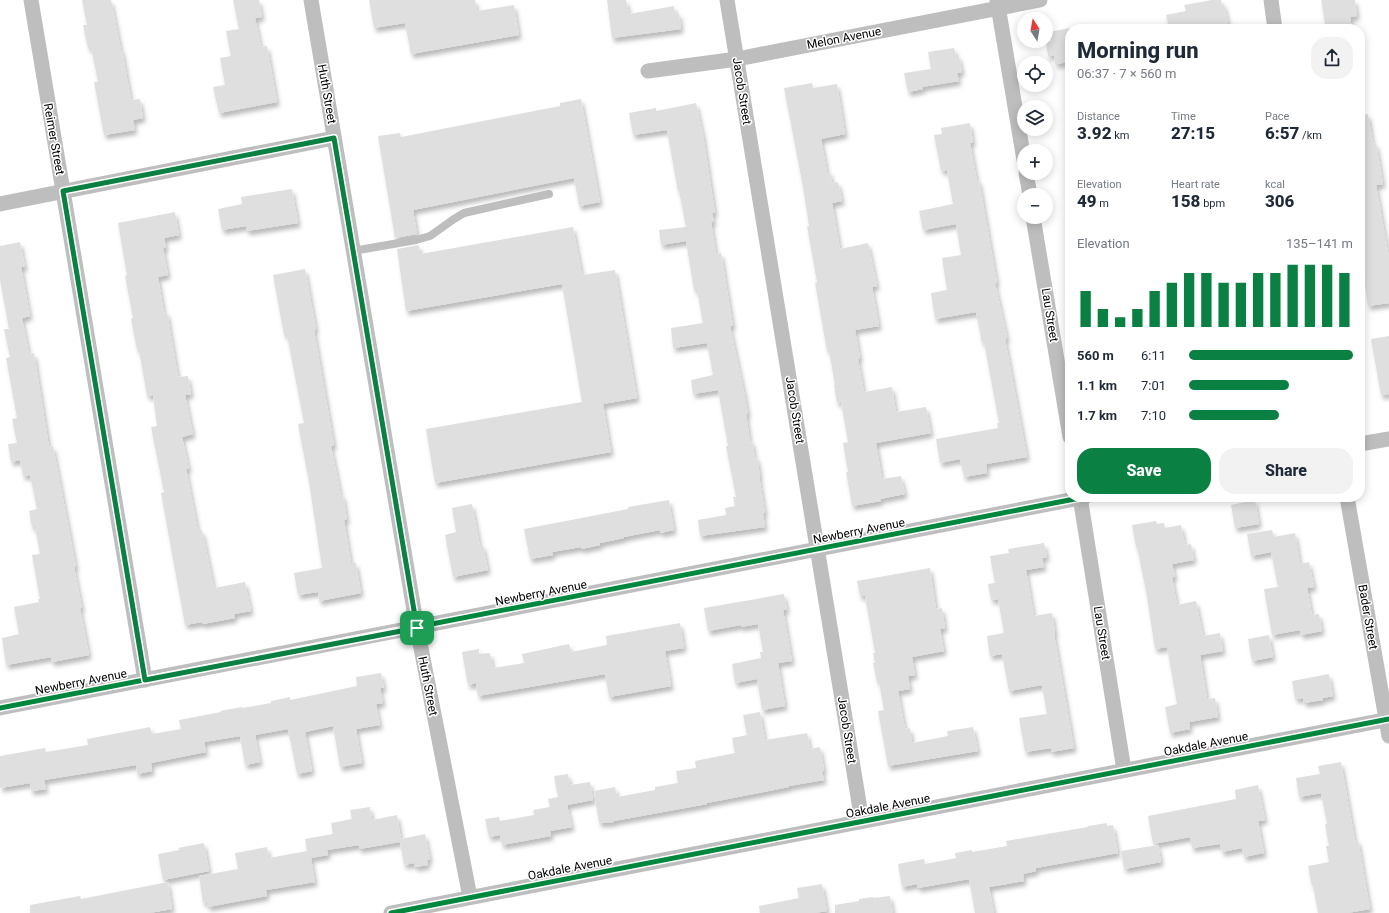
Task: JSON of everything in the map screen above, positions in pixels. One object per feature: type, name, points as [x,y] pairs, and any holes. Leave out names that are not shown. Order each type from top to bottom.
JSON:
[{"type":"street","name":"Reimer Street","points":[[31,0],[145,680]]},
{"type":"street","name":"Huth Street","points":[[311,0],[417,628],[470,897]]},
{"type":"street","name":"Jacob Street","points":[[727,0],[862,821]]},
{"type":"street","name":"Melon Avenue","points":[[648,71],[736,59],[998,4],[1040,0]]},
{"type":"street","points":[[1271,0],[1274,24]]},
{"type":"street","points":[[998,4],[1021,144]]},
{"type":"street","points":[[0,204],[334,138]]},
{"type":"street","name":"Lau Street","points":[[1034,224],[1065,407]]},
{"type":"street","points":[[1365,443],[1389,439]]},
{"type":"street","name":"Newberry Avenue","points":[[0,708],[417,628],[1065,500]]},
{"type":"street","name":"Lau Street","points":[[1083,502],[1124,770]]},
{"type":"street","name":"Bader Street","points":[[1348,502],[1388,719],[1389,736]]},
{"type":"street","name":"Oakdale Avenue","points":[[391,913],[1388,719]]},
{"type":"lane","points":[[353,251],[409,242],[430,236],[464,213],[549,194]]},
{"type":"building","points":[[82,0],[111,0],[131,100],[140,99],[143,118],[133,120],[135,130],[104,135],[94,82],[98,82],[91,47],[88,48],[83,25],[87,25]]},
{"type":"building","points":[[233,0],[259,0],[262,17],[255,18],[261,47],[267,46],[277,102],[219,113],[213,87],[225,85],[220,58],[231,56],[226,31],[239,29]]},
{"type":"building","points":[[369,0],[475,0],[477,11],[514,5],[519,35],[411,54],[405,23],[374,28]]},
{"type":"building","points":[[607,0],[626,0],[629,14],[674,6],[675,14],[679,13],[681,29],[612,38]]},
{"type":"building","points":[[1212,0],[1221,0],[1222,5],[1224,4],[1228,23],[1168,24],[1166,15],[1186,11],[1184,5]]},
{"type":"building","points":[[1321,0],[1355,0],[1357,16],[1350,17],[1351,24],[1325,24]]},
{"type":"building","points":[[1065,29],[1065,63],[1055,64],[1054,55],[1048,56],[1047,48],[1053,48],[1053,31]]},
{"type":"building","points":[[954,48],[956,56],[959,56],[962,72],[957,73],[959,81],[922,87],[923,89],[908,92],[904,73],[931,69],[928,52]]},
{"type":"building","points":[[812,83],[813,88],[837,84],[845,134],[821,139],[827,172],[830,172],[832,183],[838,182],[842,201],[832,203],[840,249],[868,243],[877,286],[872,287],[879,326],[855,330],[864,392],[892,387],[896,412],[926,407],[931,433],[876,443],[882,479],[901,476],[905,494],[880,499],[881,501],[852,506],[843,443],[848,442],[841,402],[837,403],[829,351],[827,351],[815,283],[817,282],[807,226],[809,226],[803,187],[784,88]]},
{"type":"building","points":[[581,99],[600,202],[579,206],[574,178],[413,210],[417,234],[395,238],[378,136],[400,133],[401,137],[560,106],[560,103]]},
{"type":"building","points":[[696,103],[703,135],[715,213],[712,213],[714,222],[711,222],[716,254],[721,253],[733,326],[730,326],[748,414],[746,414],[750,442],[752,441],[755,458],[757,457],[765,513],[763,513],[765,527],[700,536],[698,520],[726,515],[725,508],[735,506],[733,497],[736,497],[726,446],[728,446],[718,390],[693,394],[691,380],[713,375],[707,343],[673,348],[671,328],[703,323],[697,290],[694,290],[686,241],[661,245],[659,230],[686,227],[667,130],[633,135],[629,113],[656,108],[656,111]]},
{"type":"building","points":[[1365,114],[1368,114],[1373,144],[1376,143],[1383,184],[1376,185],[1389,258],[1389,303],[1368,306],[1365,286]]},
{"type":"building","points":[[970,123],[973,142],[970,143],[977,181],[979,180],[997,283],[995,283],[1007,338],[1005,339],[1027,457],[986,464],[987,473],[964,477],[960,459],[940,463],[936,439],[998,428],[997,423],[999,423],[984,342],[982,343],[976,312],[935,319],[931,293],[947,290],[942,258],[961,255],[956,224],[923,230],[919,211],[953,204],[947,170],[941,171],[934,135],[942,134],[941,128]]},
{"type":"building","points":[[292,189],[298,223],[247,231],[246,226],[222,230],[218,209],[242,204],[241,197]]},
{"type":"building","points":[[175,212],[179,235],[164,238],[166,248],[163,248],[168,275],[158,277],[164,313],[167,312],[178,377],[188,376],[191,394],[185,395],[193,434],[182,437],[189,469],[186,469],[198,531],[202,530],[214,588],[245,582],[251,611],[234,614],[235,618],[203,624],[202,622],[185,625],[161,493],[164,492],[151,427],[157,426],[153,395],[147,396],[139,350],[137,350],[131,319],[133,318],[125,276],[127,275],[118,223]]},
{"type":"building","points":[[573,227],[582,275],[615,270],[637,398],[603,404],[611,452],[435,483],[426,429],[582,402],[562,284],[406,311],[397,249],[419,245],[420,254]]},
{"type":"building","points":[[20,242],[25,267],[21,267],[30,316],[22,318],[29,354],[34,353],[49,447],[53,446],[76,567],[74,567],[82,608],[80,608],[89,655],[52,662],[51,657],[6,665],[2,638],[19,634],[14,607],[39,602],[38,599],[40,599],[32,555],[40,554],[35,527],[32,527],[29,511],[37,509],[30,475],[23,476],[20,460],[11,462],[8,444],[17,443],[12,419],[17,418],[6,358],[10,357],[4,329],[9,329],[0,280],[0,246]]},
{"type":"building","points":[[305,269],[334,445],[331,446],[341,496],[343,495],[347,520],[344,520],[351,563],[356,563],[361,593],[319,601],[318,592],[298,595],[294,573],[322,568],[309,482],[298,424],[304,423],[287,335],[284,335],[273,275]]},
{"type":"building","points":[[1389,336],[1389,394],[1381,395],[1371,339]]},
{"type":"building","points":[[669,500],[674,530],[660,533],[660,530],[624,537],[600,543],[600,545],[581,549],[581,547],[552,552],[553,555],[530,559],[524,529]]},
{"type":"building","points":[[1245,502],[1255,502],[1259,524],[1235,528],[1231,505]]},
{"type":"building","points":[[472,504],[480,546],[483,545],[488,570],[453,577],[445,535],[456,532],[452,508]]},
{"type":"building","points":[[1156,521],[1157,524],[1164,523],[1165,528],[1181,525],[1185,545],[1191,544],[1194,560],[1172,564],[1175,577],[1172,577],[1177,605],[1196,601],[1203,636],[1220,633],[1223,651],[1200,655],[1207,699],[1215,698],[1218,717],[1189,722],[1190,729],[1170,733],[1165,707],[1177,704],[1167,647],[1155,649],[1146,591],[1132,525]]},
{"type":"building","points":[[1272,530],[1274,537],[1295,533],[1300,564],[1309,562],[1314,587],[1307,588],[1312,615],[1319,614],[1322,631],[1301,635],[1300,630],[1272,635],[1264,589],[1278,587],[1271,552],[1251,556],[1247,534]]},
{"type":"building","points":[[1044,543],[1047,557],[1042,558],[1044,567],[1026,570],[1034,616],[1052,613],[1054,634],[1074,748],[1051,752],[1051,748],[1025,752],[1019,718],[1047,714],[1042,685],[1009,691],[1002,654],[990,656],[987,636],[1004,633],[998,599],[991,600],[988,584],[995,583],[990,556],[1009,553],[1008,549]]},
{"type":"building","points":[[930,568],[936,609],[942,608],[945,628],[940,629],[944,651],[912,657],[915,675],[908,676],[910,689],[898,691],[905,729],[910,728],[912,743],[948,736],[947,731],[973,727],[978,751],[888,766],[878,711],[884,710],[879,682],[877,682],[873,663],[875,663],[873,653],[875,653],[865,596],[860,596],[857,581]]},
{"type":"building","points":[[784,594],[787,610],[783,610],[792,661],[778,663],[785,706],[762,710],[757,679],[735,683],[732,664],[761,658],[760,652],[763,652],[758,624],[741,627],[741,625],[708,631],[704,608]]},
{"type":"building","points":[[680,623],[684,648],[665,651],[671,686],[609,697],[605,674],[478,696],[476,683],[468,685],[462,652],[479,649],[479,654],[490,653],[493,668],[524,663],[522,654],[569,644],[571,652],[607,645],[606,636]]},
{"type":"building","points":[[1269,635],[1273,657],[1252,661],[1248,639]]},
{"type":"building","points":[[381,673],[384,688],[380,688],[383,703],[376,704],[380,725],[356,729],[362,763],[340,767],[333,726],[305,732],[312,771],[297,774],[288,729],[255,735],[260,762],[245,765],[240,736],[204,742],[206,752],[151,763],[152,771],[137,774],[136,765],[44,780],[46,789],[31,791],[30,783],[0,788],[0,756],[45,748],[46,752],[88,745],[87,739],[150,727],[152,734],[181,729],[179,720],[221,712],[220,711],[271,703],[271,701],[290,697],[290,700],[357,686],[356,677]]},
{"type":"building","points":[[1329,674],[1333,696],[1323,698],[1323,700],[1304,703],[1303,698],[1295,699],[1292,681]]},
{"type":"building","points":[[760,712],[765,740],[807,733],[810,749],[820,747],[824,770],[822,771],[824,780],[614,822],[599,823],[594,791],[615,787],[617,797],[655,790],[655,787],[678,783],[676,771],[696,768],[695,761],[735,753],[732,738],[747,735],[743,715]]},
{"type":"building","points":[[1341,762],[1355,841],[1358,840],[1370,909],[1347,913],[1318,913],[1308,866],[1329,862],[1326,846],[1329,846],[1325,824],[1327,824],[1321,793],[1299,797],[1296,778],[1320,774],[1318,766]]},
{"type":"building","points":[[568,774],[570,785],[590,782],[593,800],[567,805],[572,827],[550,831],[551,836],[502,845],[500,835],[489,837],[485,819],[499,817],[500,821],[534,815],[533,810],[550,807],[548,799],[558,797],[554,776]]},
{"type":"building","points":[[1258,785],[1265,820],[1258,821],[1264,853],[1244,857],[1242,848],[1222,852],[1220,844],[1192,848],[1190,837],[1153,844],[1148,816],[1236,799],[1235,790]]},
{"type":"building","points":[[370,807],[372,820],[397,815],[401,839],[425,834],[430,859],[427,860],[428,865],[415,867],[414,863],[404,865],[400,842],[359,849],[359,845],[327,850],[328,855],[311,858],[315,882],[266,890],[267,896],[208,907],[207,902],[203,903],[199,876],[238,869],[235,853],[267,847],[269,858],[307,851],[305,839],[333,834],[331,823],[352,819],[350,810]]},
{"type":"building","points":[[1107,823],[1107,826],[1113,825],[1118,853],[1036,868],[1036,871],[1023,874],[1024,881],[989,887],[994,913],[975,913],[969,879],[918,888],[917,884],[902,887],[898,864],[924,859],[925,864],[956,858],[955,853],[972,850],[972,852],[1007,846],[1006,841]]},
{"type":"building","points":[[204,843],[209,871],[163,880],[158,854]]},
{"type":"building","points":[[1158,845],[1161,862],[1124,869],[1121,851]]},
{"type":"building","points":[[168,882],[172,909],[149,913],[30,913],[30,905],[80,896],[81,899]]},
{"type":"building","points":[[822,884],[827,911],[814,913],[760,913],[759,906],[799,898],[797,888]]},
{"type":"building","points":[[890,896],[893,913],[835,913],[835,905],[859,901],[859,899]]},
{"type":"cycle path","points":[[0,708],[1065,501]]},
{"type":"cycle path","points":[[391,913],[1389,719]]},
{"type":"route","points":[[334,138],[417,628],[145,680],[63,191],[334,138]]}]
